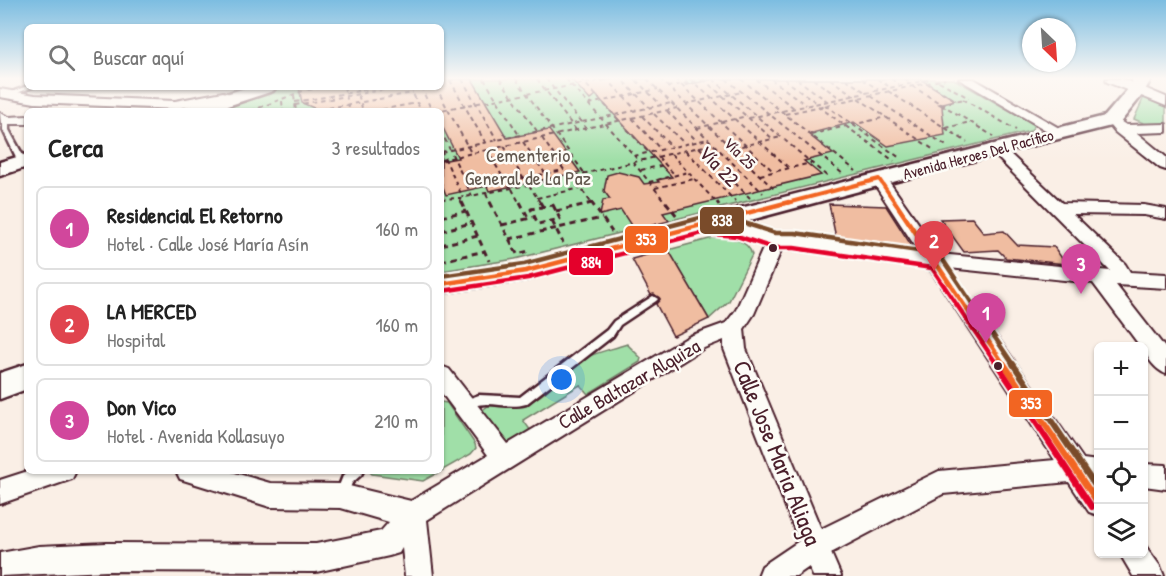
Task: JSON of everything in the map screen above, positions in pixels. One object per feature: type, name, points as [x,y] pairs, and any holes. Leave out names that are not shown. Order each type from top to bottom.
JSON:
[{"type":"main road","points":[[1116,124],[1127,106]]},
{"type":"main road","name":"Avenida Heroes Del Pacífico","points":[[444,284],[526,271],[757,201],[989,144],[1116,124]]},
{"type":"main road","points":[[0,169],[24,161]]},
{"type":"main road","points":[[0,386],[24,377]]},
{"type":"street","points":[[1013,106],[1059,132]]},
{"type":"street","points":[[3,119],[24,120]]},
{"type":"street","points":[[1116,124],[1166,128]]},
{"type":"street","points":[[1116,124],[1166,165]]},
{"type":"street","points":[[989,144],[1118,268],[1125,279]]},
{"type":"street","points":[[876,171],[936,261],[1087,471],[1094,491]]},
{"type":"street","points":[[757,201],[756,221],[761,230],[774,241]]},
{"type":"street","points":[[1056,208],[1144,210],[1166,214]]},
{"type":"street","points":[[704,216],[774,241],[794,240],[936,261],[1100,278],[1166,281]]},
{"type":"street","points":[[733,328],[744,314],[773,250],[774,241]]},
{"type":"street","points":[[1100,278],[1166,365]]},
{"type":"street","name":"Calle Baltazar Alquiza","points":[[0,567],[39,560],[107,556],[316,558],[389,543],[413,514],[697,342],[733,328]]},
{"type":"street","name":"Calle Jose Maria Aliaga","points":[[733,328],[735,349],[827,576]]},
{"type":"street","points":[[449,390],[504,458]]},
{"type":"street","points":[[772,576],[814,547],[939,483],[963,479],[1087,471]]},
{"type":"street","points":[[0,492],[54,474]]},
{"type":"street","points":[[199,474],[270,495],[341,496],[413,514],[419,576]]},
{"type":"street","points":[[1148,475],[1166,477]]},
{"type":"street","points":[[1137,558],[1150,576]]},
{"type":"lane","points":[[3,119],[6,130],[24,159]]},
{"type":"lane","points":[[449,390],[474,399],[522,401],[610,333],[617,323],[653,299]]},
{"type":"lane","points":[[341,496],[347,480],[354,474]]},
{"type":"path","points":[[445,106],[471,153]]},
{"type":"path","points":[[444,109],[465,106],[485,142]]},
{"type":"path","points":[[478,106],[497,140]]},
{"type":"path","points":[[501,106],[519,135]]},
{"type":"path","points":[[519,106],[537,131]]},
{"type":"path","points":[[536,106],[585,174]]},
{"type":"path","points":[[558,106],[576,130]]},
{"type":"path","points":[[567,106],[586,128]]},
{"type":"path","points":[[590,106],[639,161]]},
{"type":"path","points":[[606,106],[649,153]]},
{"type":"path","points":[[632,106],[636,110]]},
{"type":"path","points":[[444,151],[656,106]]},
{"type":"path","name":"Vía 25","points":[[674,106],[713,144],[757,201]]},
{"type":"path","points":[[687,106],[776,191]]},
{"type":"path","points":[[704,106],[774,172]]},
{"type":"path","points":[[719,106],[789,168]]},
{"type":"path","points":[[735,106],[773,139]]},
{"type":"path","points":[[745,106],[829,178]]},
{"type":"path","points":[[758,106],[843,174]]},
{"type":"path","points":[[775,106],[856,171]]},
{"type":"path","points":[[697,128],[806,106]]},
{"type":"path","points":[[785,114],[811,106]]},
{"type":"path","points":[[819,106],[894,161]]},
{"type":"path","points":[[818,180],[856,171],[876,171],[902,159],[830,106]]},
{"type":"path","points":[[870,106],[936,151]]},
{"type":"path","points":[[886,106],[949,148],[924,154]]},
{"type":"path","points":[[911,106],[968,143],[957,146]]},
{"type":"path","points":[[944,106],[994,136],[989,144]]},
{"type":"path","points":[[975,106],[1017,130],[1013,132]]},
{"type":"path","points":[[444,159],[677,108]]},
{"type":"path","points":[[666,110],[698,141]]},
{"type":"path","points":[[654,113],[685,144]]},
{"type":"path","points":[[642,116],[672,147]]},
{"type":"path","points":[[811,135],[886,117]]},
{"type":"path","points":[[631,118],[661,150]]},
{"type":"path","points":[[946,128],[971,122]]},
{"type":"path","points":[[444,137],[472,196]]},
{"type":"path","points":[[732,149],[781,137]]},
{"type":"path","points":[[542,138],[612,232],[621,230]]},
{"type":"path","points":[[634,156],[708,139]]},
{"type":"path","points":[[523,142],[545,173]]},
{"type":"path","points":[[444,199],[486,194],[571,177],[713,144]]},
{"type":"path","points":[[504,146],[523,178]]},
{"type":"path","points":[[699,147],[757,201]]},
{"type":"path","points":[[487,150],[505,181]]},
{"type":"path","name":"Vía 22","points":[[685,150],[735,201]]},
{"type":"path","points":[[671,154],[719,205]]},
{"type":"path","points":[[658,157],[675,176]]},
{"type":"path","points":[[444,161],[489,261],[499,259]]},
{"type":"path","points":[[633,162],[677,216],[668,218]]},
{"type":"path","points":[[760,175],[811,163]]},
{"type":"path","points":[[640,171],[665,165]]},
{"type":"path","points":[[488,185],[564,170]]},
{"type":"path","points":[[649,182],[688,172]]},
{"type":"path","points":[[655,189],[694,179]]},
{"type":"path","points":[[529,185],[543,207]]},
{"type":"path","points":[[537,198],[581,188]]},
{"type":"path","points":[[512,189],[529,219]]},
{"type":"path","points":[[486,194],[517,254]]},
{"type":"path","points":[[704,216],[719,205],[735,201],[757,201]]},
{"type":"path","points":[[556,211],[592,203]]},
{"type":"path","points":[[553,205],[560,219],[538,224],[531,209],[543,207],[553,205]]},
{"type":"path","points":[[444,216],[466,211]]},
{"type":"path","points":[[502,225],[535,217]]},
{"type":"path","points":[[509,239],[602,218]]},
{"type":"path","points":[[551,221],[563,243],[572,241]]},
{"type":"path","points":[[444,230],[471,223]]},
{"type":"path","points":[[444,244],[478,236]]},
{"type":"path","points":[[444,260],[484,251]]},
{"type":"path","points":[[509,258],[529,251]]},
{"type":"green space","name":"Cementerio General de La Paz","points":[[232,106],[1001,106],[1035,125],[1030,131],[515,259],[444,271],[444,108],[226,108]]},
{"type":"green space","points":[[1140,106],[1166,106],[1166,126],[1148,125],[1134,119]]},
{"type":"green space","points":[[713,238],[742,242],[750,249],[752,255],[729,301],[709,319],[668,250]]},
{"type":"green space","points":[[627,344],[641,358],[640,362],[588,394],[580,385],[523,420],[531,431],[508,443],[481,412],[486,407],[497,403],[529,402],[583,359]]},
{"type":"green space","points":[[444,402],[447,403],[475,444],[476,448],[471,454],[444,469]]},
{"type":"green space","points":[[372,474],[436,474],[423,481]]},
{"type":"building","points":[[309,106],[488,106],[507,138],[549,130],[580,172],[489,191],[487,186],[446,195],[444,160],[458,158],[444,130],[444,108],[314,108]]},
{"type":"building","points":[[606,106],[944,107],[942,107],[945,135],[888,146],[854,122],[808,134],[833,154],[804,161],[821,175],[663,213],[669,221],[634,230],[621,210],[600,215],[603,200],[610,199],[604,191],[607,175],[618,172],[639,177],[644,184],[672,177]]},
{"type":"building","points":[[829,204],[886,206],[913,248],[836,238]]},
{"type":"building","points":[[972,218],[984,233],[1004,231],[1017,245],[1054,247],[1066,264],[1006,258],[998,250],[964,252],[940,219]]},
{"type":"building","points":[[668,249],[709,319],[673,336],[656,304],[660,299],[654,294],[651,295],[632,259]]},
{"type":"transit line","name":"353","points":[[444,284],[526,271],[879,179],[1094,497]]},
{"type":"transit line","name":"838","points":[[444,276],[524,264],[700,218],[741,222],[775,233],[795,233],[939,254],[1094,484]]},
{"type":"transit line","name":"884","points":[[444,291],[528,278],[702,233],[737,236],[773,248],[794,248],[932,268],[1092,507]]},
{"type":"place","name":"LA MERCED","points":[[934,271]]},
{"type":"place","name":"Don Vico","points":[[1081,294]]},
{"type":"place","name":"Residencial El Retorno","points":[[986,343]]}]
